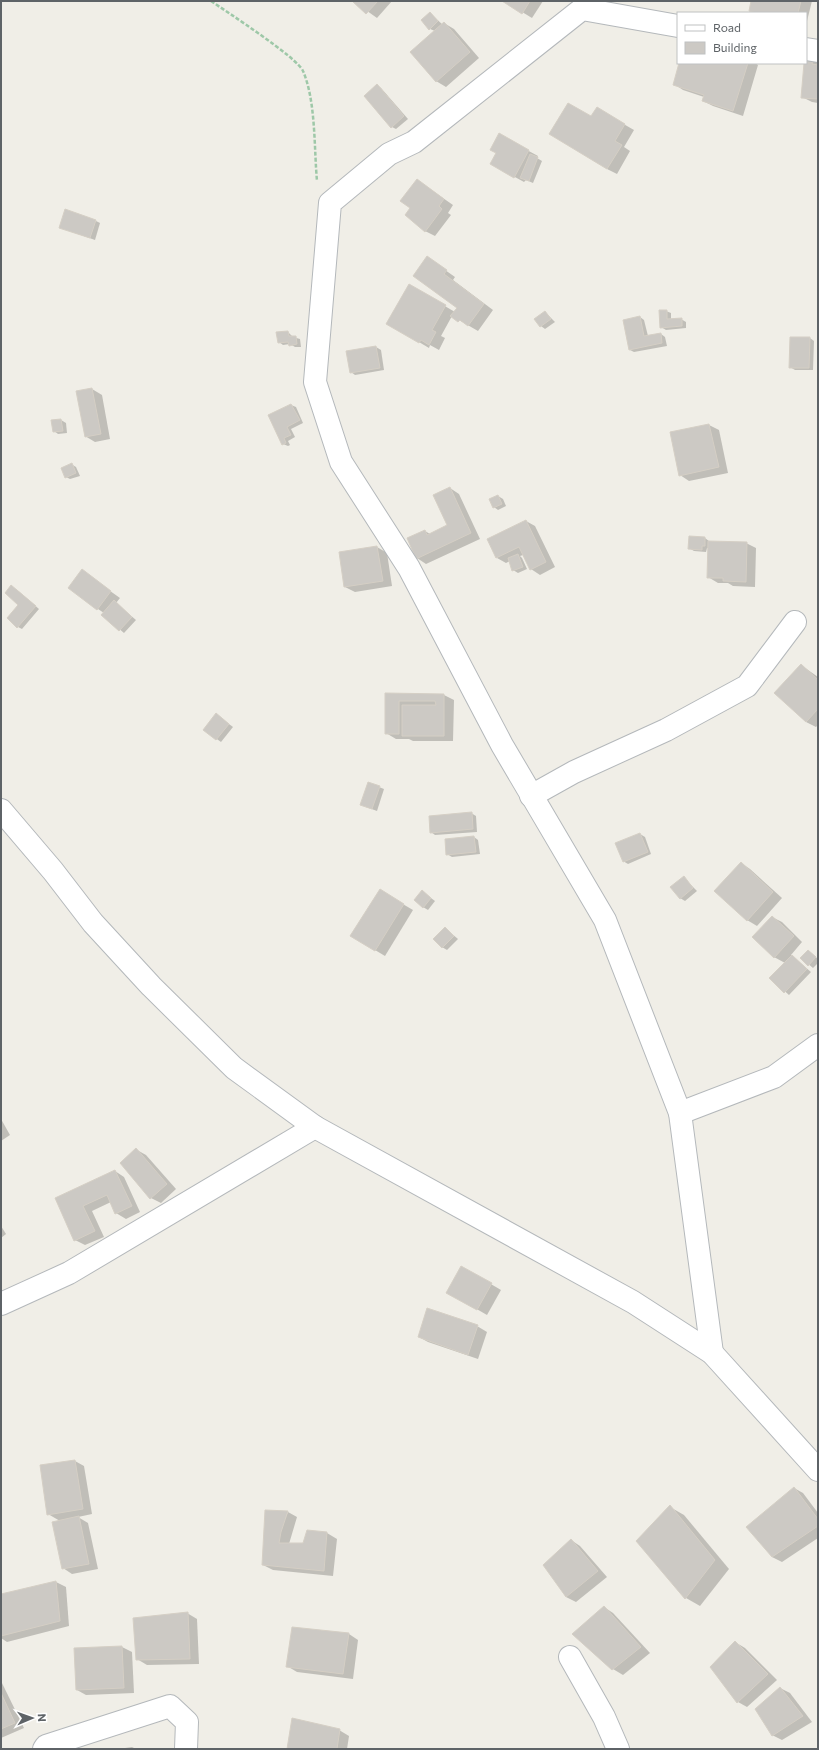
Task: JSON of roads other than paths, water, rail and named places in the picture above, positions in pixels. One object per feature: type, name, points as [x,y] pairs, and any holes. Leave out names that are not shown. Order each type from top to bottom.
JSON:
[{"type":"street","points":[[677,26],[582,9],[414,142],[389,154],[330,203],[315,382],[341,462],[409,568],[502,745],[604,920],[680,1113],[712,1353]]},
{"type":"street","points":[[807,49],[818,51]]},
{"type":"street","points":[[531,796],[574,772],[666,730],[747,686],[795,622]]},
{"type":"street","points":[[1,810],[53,871],[93,923],[151,986],[234,1068],[315,1127],[633,1302],[712,1353],[818,1470]]},
{"type":"street","points":[[680,1113],[774,1077],[818,1045]]},
{"type":"street","points":[[1,1304],[69,1273],[315,1127]]},
{"type":"street","points":[[570,1657],[604,1717],[618,1749]]},
{"type":"street","points":[[44,1749],[46,1746],[170,1706],[187,1722],[186,1749]]}]
